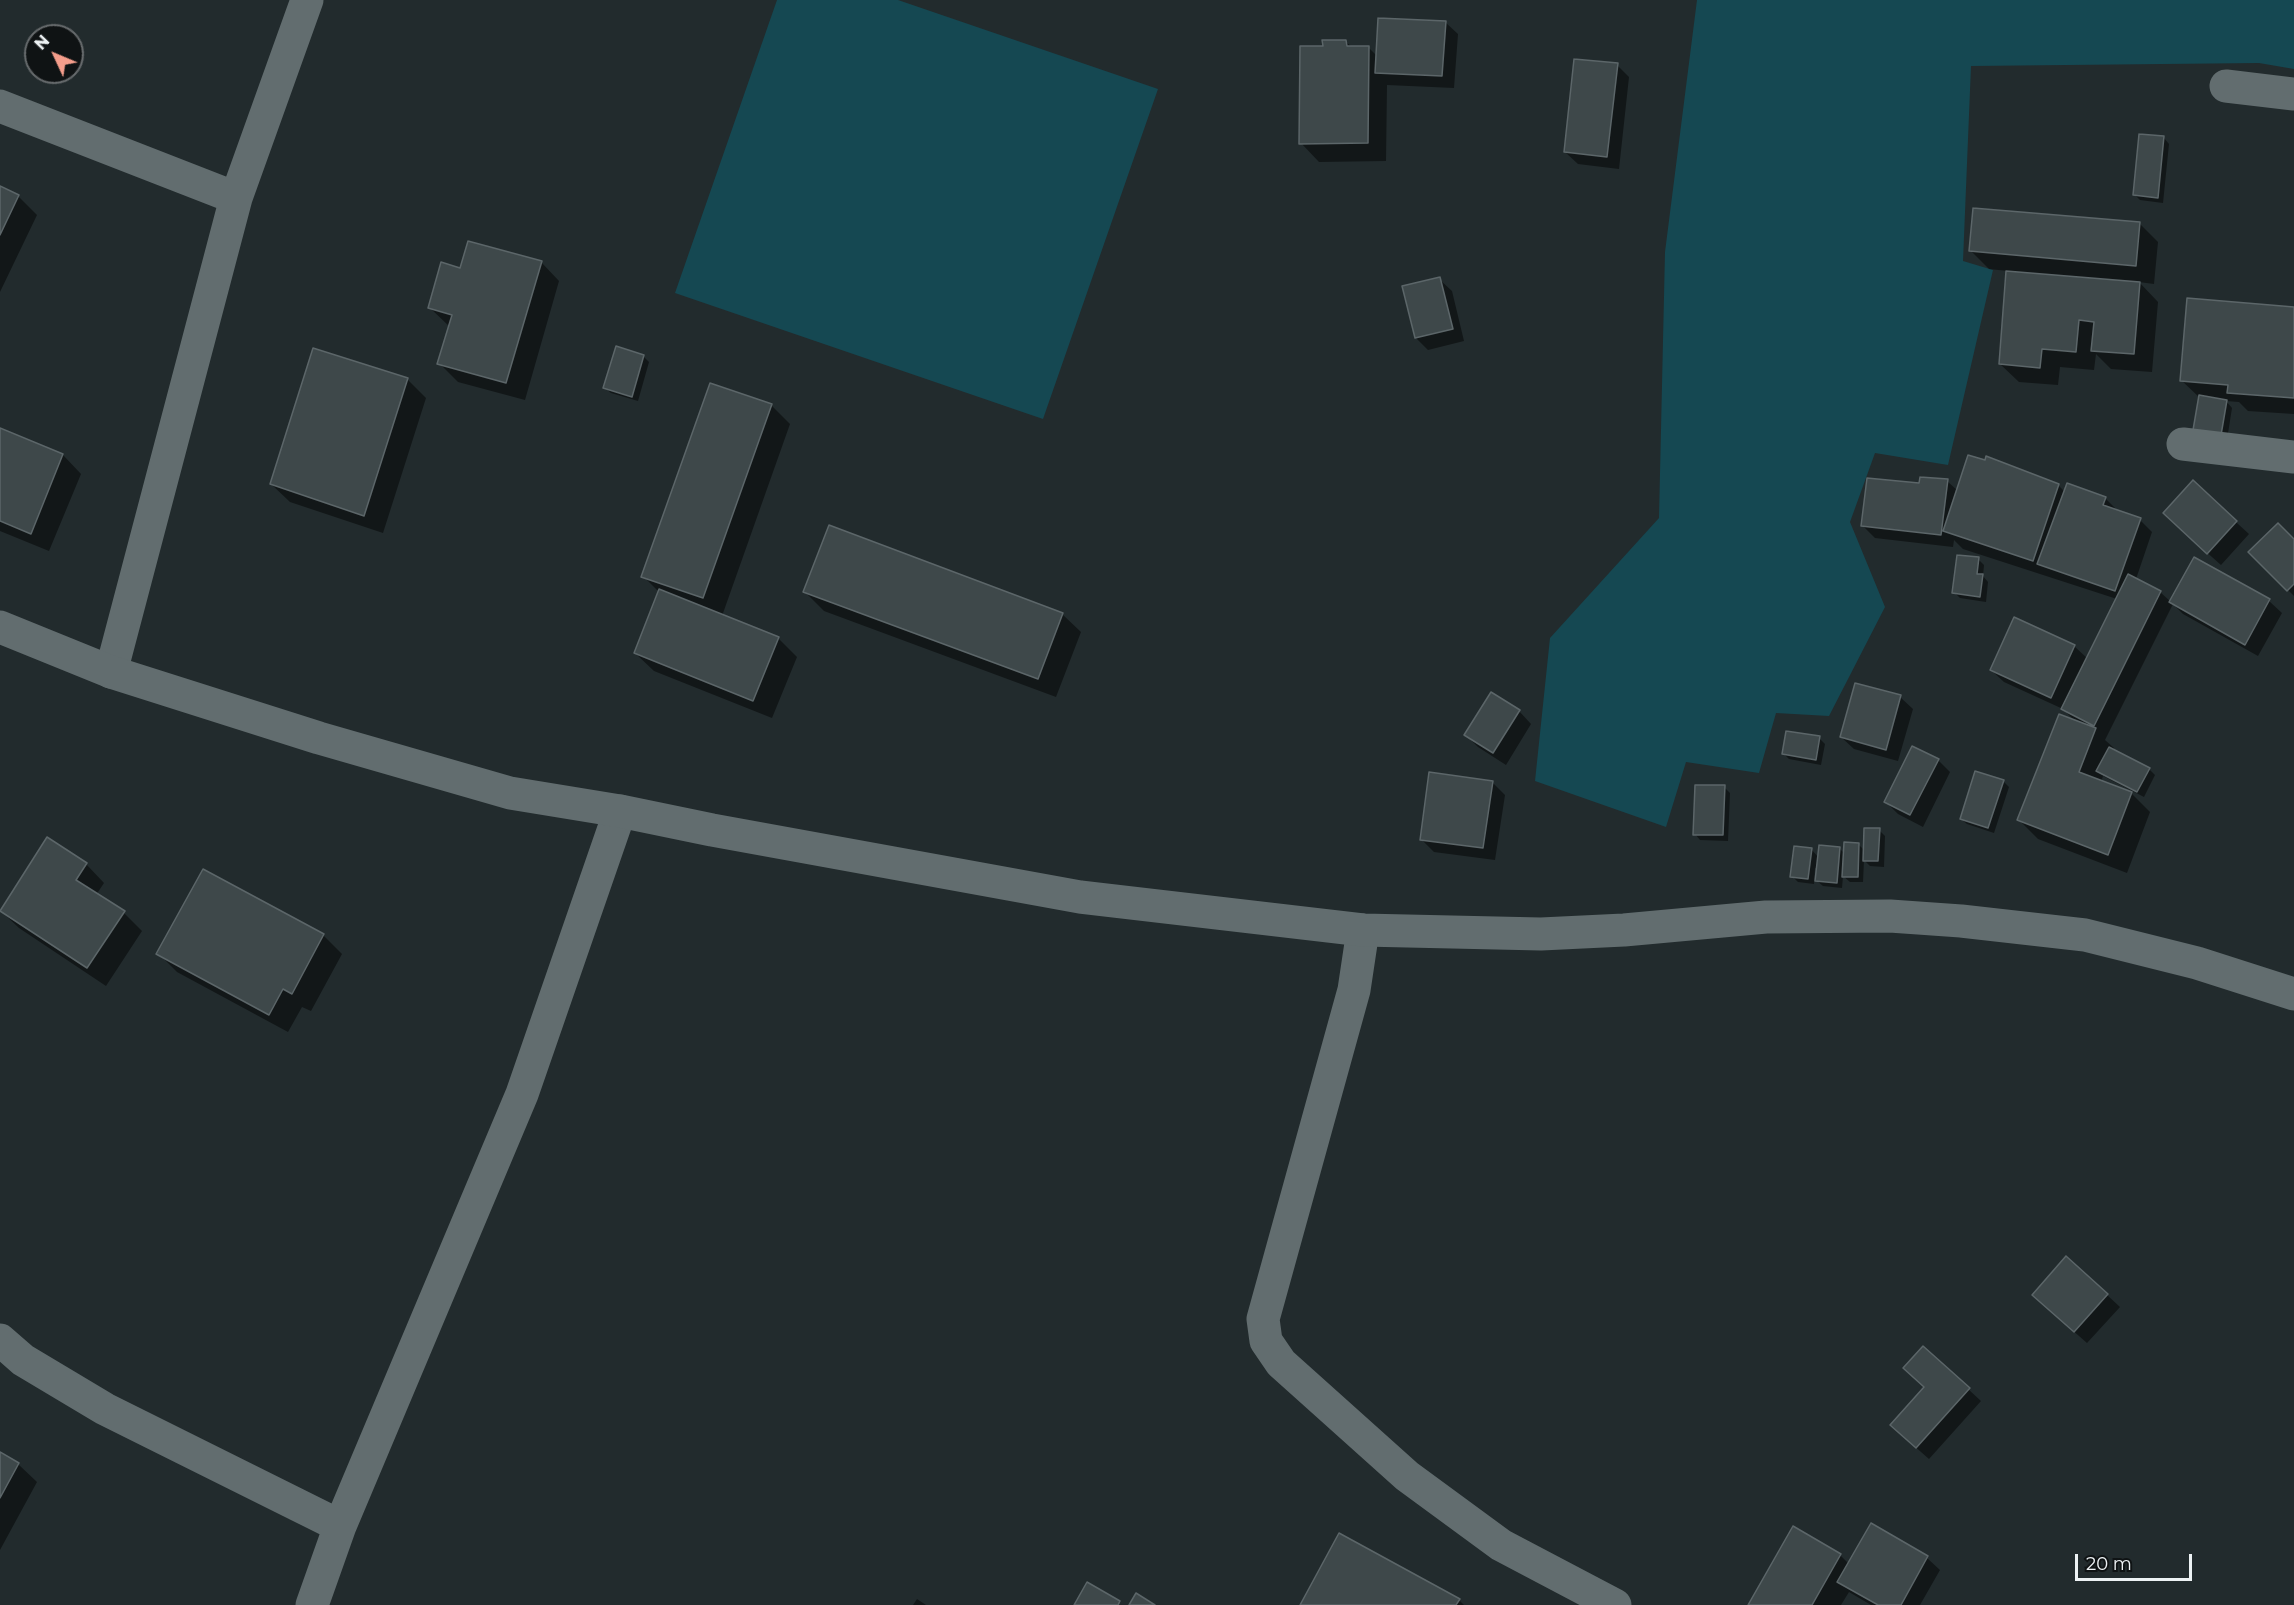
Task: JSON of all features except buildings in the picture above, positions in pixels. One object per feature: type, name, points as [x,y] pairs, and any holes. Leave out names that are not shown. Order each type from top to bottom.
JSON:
[{"type":"street","points":[[111,672],[237,198],[307,0]]},
{"type":"street","points":[[2226,86],[2294,94]]},
{"type":"street","points":[[0,106],[237,198]]},
{"type":"street","points":[[2183,444],[2294,457]]},
{"type":"street","points":[[0,627],[111,672],[319,738],[500,790],[1080,897],[1363,930],[1540,934],[1624,930],[1766,917],[1890,916],[1937,919],[2085,935],[2197,963],[2294,993]]},
{"type":"street","points":[[312,1605],[340,1526],[522,1094],[620,811]]},
{"type":"street","points":[[1363,930],[1346,1020],[1263,1319],[1266,1341],[1281,1363],[1407,1476],[1501,1545],[1615,1605]]},
{"type":"street","points":[[0,1340],[23,1360],[105,1409],[340,1526]]},
{"type":"shaded area","points":[[777,0],[898,0],[1158,89],[1043,419],[675,293]]},
{"type":"shaded area","points":[[1697,0],[2294,0],[2294,69],[2259,63],[1971,66],[1963,261],[1993,270],[1948,465],[1875,453],[1850,522],[1885,607],[1829,716],[1776,713],[1759,773],[1686,762],[1666,827],[1535,781],[1550,638],[1659,518],[1665,252]]}]
